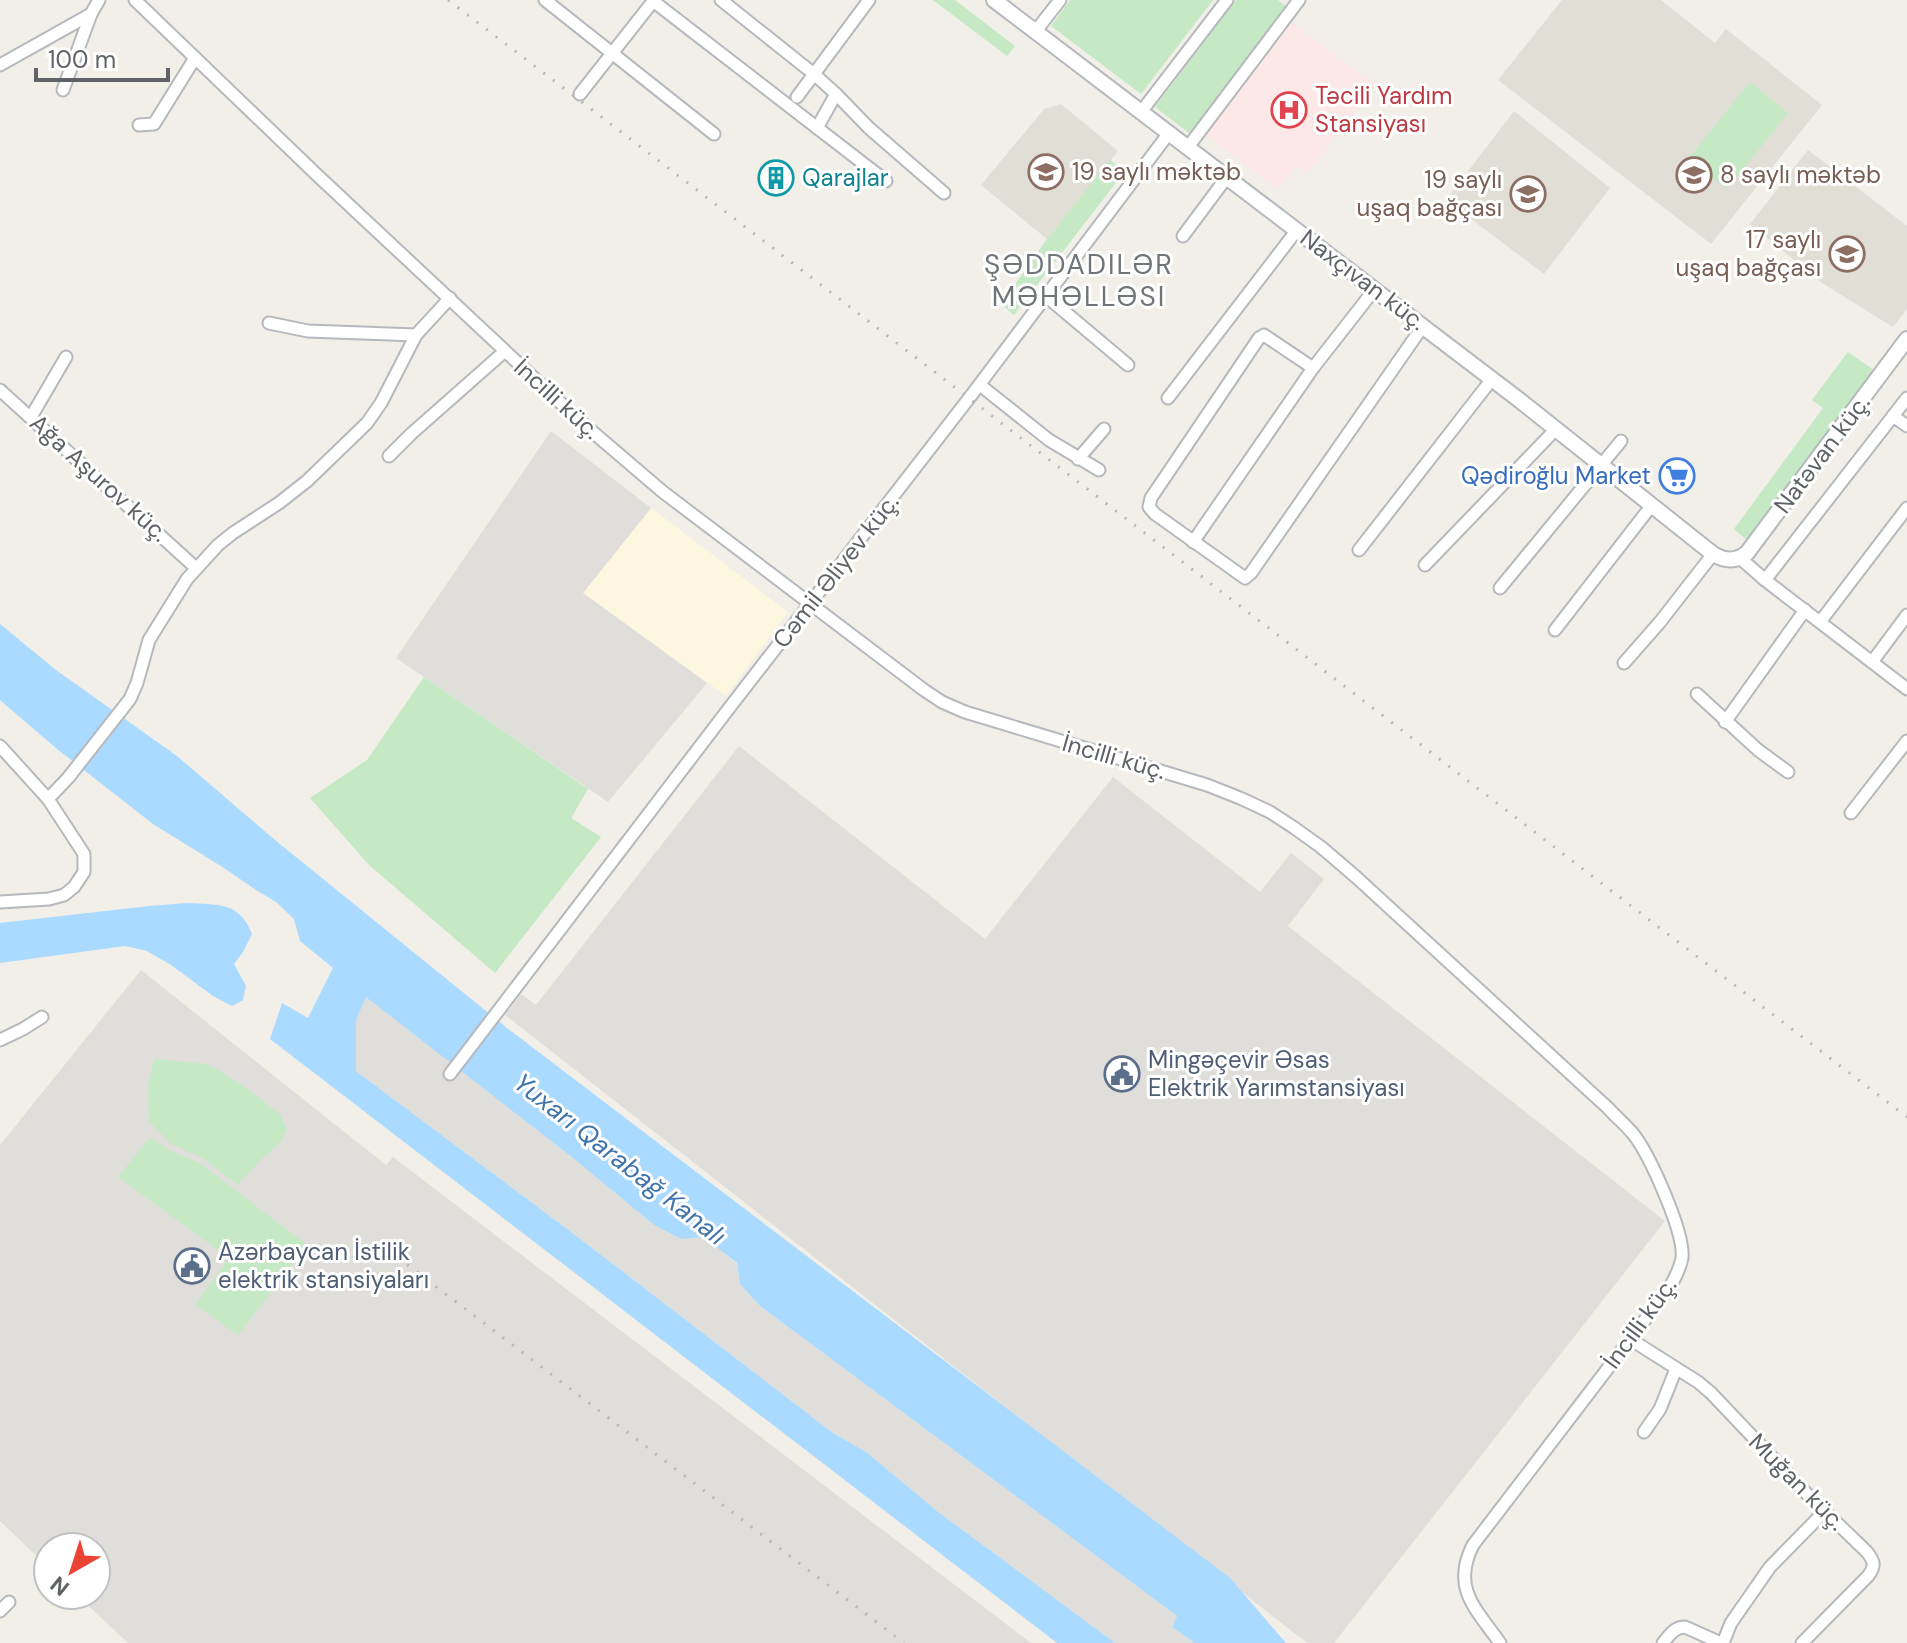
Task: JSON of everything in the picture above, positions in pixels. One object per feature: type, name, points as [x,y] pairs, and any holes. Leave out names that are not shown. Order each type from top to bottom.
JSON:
[{"type":"street","points":[[63,90],[99,0]]},
{"type":"street","name":"İncilli küç.","points":[[135,0],[581,422],[663,492],[942,702],[989,720],[1207,785],[1270,812],[1293,827],[1356,877],[1633,1133],[1658,1177],[1680,1238],[1682,1255],[1678,1273],[1466,1558],[1467,1594],[1500,1643]]},
{"type":"street","points":[[545,0],[714,134]]},
{"type":"street","points":[[721,0],[814,74],[869,128],[944,193]]},
{"type":"street","points":[[797,97],[869,0]]},
{"type":"street","name":"Naxçıvan küç.","points":[[994,0],[1492,379],[1713,554],[1722,560],[1735,559],[1907,689]]},
{"type":"street","points":[[1035,32],[1060,0]]},
{"type":"street","points":[[1141,112],[1227,0]]},
{"type":"street","points":[[580,94],[653,1],[886,181]]},
{"type":"street","points":[[1188,147],[1293,2]]},
{"type":"street","points":[[0,65],[91,14]]},
{"type":"street","points":[[139,125],[154,124],[195,58]]},
{"type":"street","points":[[817,128],[836,94]]},
{"type":"street","name":"Cəmil Əliyev küç.","points":[[450,1074],[980,385],[1169,133]]},
{"type":"street","points":[[1183,236],[1227,177]]},
{"type":"street","points":[[1168,398],[1297,230]]},
{"type":"street","points":[[1193,542],[1313,368],[1374,290]]},
{"type":"street","points":[[1046,296],[1128,365]]},
{"type":"street","points":[[48,799],[119,715],[135,689],[149,640],[174,597],[196,568],[233,533],[307,481],[367,423],[381,403],[416,335],[450,298]]},
{"type":"street","points":[[269,323],[308,331],[416,335]]},
{"type":"street","points":[[1313,368],[1272,339],[1264,335],[1259,338],[1151,498],[1149,507],[1155,514],[1245,578],[1423,326]]},
{"type":"street","name":"Natəvan küç.","points":[[1735,559],[1760,537],[1907,339]]},
{"type":"street","points":[[389,456],[505,351]]},
{"type":"street","points":[[31,417],[66,357]]},
{"type":"street","points":[[1359,550],[1492,379]]},
{"type":"street","points":[[980,385],[1049,440],[1099,470]]},
{"type":"street","name":"Ağa Aşurov küç.","points":[[0,390],[196,568]]},
{"type":"street","points":[[1765,580],[1907,398]]},
{"type":"street","points":[[1893,416],[1907,426]]},
{"type":"street","points":[[1078,459],[1104,429]]},
{"type":"street","points":[[1425,565],[1556,429]]},
{"type":"street","points":[[1500,588],[1621,441]]},
{"type":"street","points":[[1555,630],[1652,505]]},
{"type":"street","points":[[1820,622],[1907,508]]},
{"type":"street","points":[[1624,663],[1713,554]]},
{"type":"street","points":[[1725,722],[1805,610]]},
{"type":"street","points":[[1872,662],[1907,615]]},
{"type":"street","points":[[1697,694],[1725,722],[1788,772]]},
{"type":"street","points":[[1851,813],[1907,741]]},
{"type":"street","points":[[0,746],[48,799],[84,854],[81,879],[64,895],[0,902]]},
{"type":"street","points":[[0,1040],[42,1017]]},
{"type":"street","name":"Muğan küç.","points":[[1630,1339],[1711,1393],[1874,1561],[1874,1569],[1802,1643]]},
{"type":"street","points":[[1644,1432],[1660,1409],[1676,1369]]},
{"type":"street","points":[[1663,1643],[1679,1627],[1685,1627],[1722,1643],[1731,1623],[1770,1567],[1825,1511]]},
{"type":"shaded area","name":"8 saylı məktəb","points":[[1562,0],[1661,0],[1715,43],[1726,29],[1822,105],[1711,244],[1498,80]]},
{"type":"shaded area","name":"Təcili Yardım Stansiyası","points":[[1290,21],[1375,85],[1307,174],[1296,166],[1278,190],[1204,134]]},
{"type":"shaded area","name":"19 saylı məktəb","points":[[1061,104],[1118,151],[1047,239],[981,185],[1044,109]]},
{"type":"shaded area","name":"19 saylı uşaq bağçası","points":[[1514,111],[1610,188],[1544,274],[1446,200]]},
{"type":"shaded area","name":"17 saylı uşaq bağçası","points":[[1808,150],[1907,226],[1907,309],[1893,327],[1822,283],[1750,224]]},
{"type":"shaded area","points":[[551,431],[651,508],[583,593],[707,683],[608,802],[396,658]]},
{"type":"shaded area","points":[[651,508],[788,612],[726,696],[583,593]]},
{"type":"shaded area","points":[[739,746],[985,939],[1113,777],[1260,892],[1291,853],[1324,879],[1288,926],[1665,1221],[1334,1643],[1307,1643],[505,1015],[521,994],[536,1005]]},
{"type":"shaded area","name":"Azərbaycan İstilik elektrik stansiyaları","points":[[141,970],[386,1165],[393,1157],[1031,1643],[128,1643],[94,1611],[112,1611],[112,1531],[32,1531],[32,1552],[0,1521],[0,1145]]},
{"type":"shaded area","points":[[366,996],[654,1225],[681,1239],[703,1236],[737,1264],[740,1284],[760,1306],[1177,1616],[1172,1627],[1196,1643],[1115,1643],[937,1511],[866,1452],[833,1433],[356,1071],[356,1020]]},
{"type":"green space","points":[[933,0],[955,0],[1015,46],[1007,56]]},
{"type":"green space","points":[[1070,0],[1213,0],[1141,94],[1051,26]]},
{"type":"green space","points":[[1236,0],[1278,0],[1286,6],[1190,134],[1155,107]]},
{"type":"green space","points":[[1750,82],[1788,113],[1727,189],[1688,159]]},
{"type":"green space","points":[[1110,160],[1125,171],[1014,315],[1001,304],[1047,239]]},
{"type":"green space","points":[[1848,352],[1874,370],[1748,541],[1734,529],[1823,408],[1812,400]]},
{"type":"green space","points":[[424,677],[588,789],[571,818],[601,837],[495,973],[369,865],[310,798],[367,760]]},
{"type":"green space","points":[[154,1059],[207,1064],[241,1084],[280,1114],[287,1130],[278,1145],[238,1185],[204,1159],[171,1144],[149,1121],[148,1087]]},
{"type":"green space","points":[[150,1137],[170,1151],[200,1163],[307,1245],[238,1335],[195,1305],[229,1258],[118,1177]]},
{"type":"water","name":"Yuxarı Qarabağ Kanalı","points":[[0,624],[56,670],[177,756],[275,840],[507,1028],[1230,1578],[1286,1643],[1195,1643],[1172,1627],[1177,1616],[760,1306],[740,1284],[737,1263],[703,1237],[681,1239],[654,1225],[366,997],[356,1020],[356,1071],[833,1433],[866,1452],[937,1511],[1115,1643],[1057,1643],[270,1039],[282,1003],[308,1018],[333,968],[300,941],[294,919],[276,902],[153,824],[0,700]]},
{"type":"water","points":[[187,903],[218,905],[234,910],[247,923],[252,934],[234,964],[246,986],[243,1000],[232,1006],[147,951],[125,946],[0,963],[0,923]]},
{"type":"railway","points":[[448,0],[1907,1117]]},
{"type":"railway","points":[[388,1250],[904,1643]]},
{"type":"place","name":"Təcili Yardım Stansiyası","points":[[1289,110]]},
{"type":"place","name":"19 saylı məktəb","points":[[1046,172]]},
{"type":"place","name":"8 saylı məktəb","points":[[1694,175]]},
{"type":"place","name":"Qarajlar","points":[[776,178]]},
{"type":"place","name":"19 saylı uşaq bağçası","points":[[1528,194]]},
{"type":"place","name":"17 saylı uşaq bağçası","points":[[1847,254]]},
{"type":"place","name":"Qədiroğlu Market","points":[[1677,476]]},
{"type":"place","name":"Mingəçevir Əsas Elektrik Yarımstansiyası","points":[[1122,1074]]},
{"type":"place","name":"Azərbaycan İstilik elektrik stansiyaları","points":[[192,1266]]},
{"type":"district","name":"ŞƏDDADILƏR MƏHƏLLƏSI","points":[[1079,280]]}]
